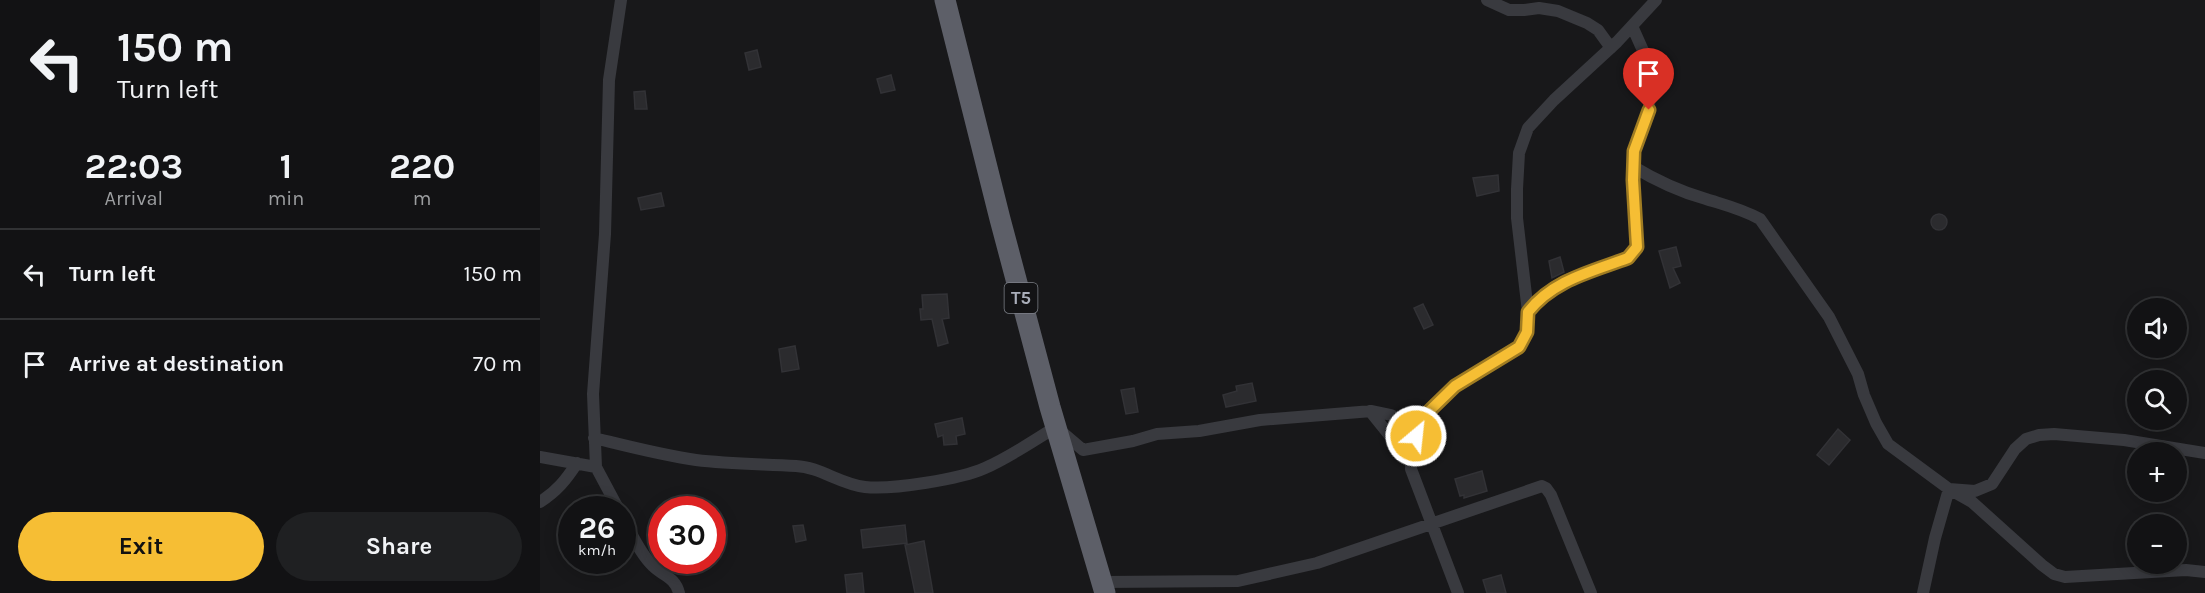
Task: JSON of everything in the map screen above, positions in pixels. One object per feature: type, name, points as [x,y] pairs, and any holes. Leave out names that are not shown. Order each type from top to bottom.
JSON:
[{"type":"highway","name":"T5","points":[[945,0],[975,127],[1056,427],[1103,588]]},
{"type":"street","points":[[612,496],[596,467],[594,374],[605,234],[609,80],[621,0]]},
{"type":"street","points":[[1487,0],[1509,10],[1539,8],[1558,10],[1592,27],[1611,48]]},
{"type":"street","points":[[1458,593],[1411,470],[1420,420],[1455,386],[1519,347],[1527,332],[1528,312],[1517,218],[1519,153],[1528,128],[1554,100],[1611,48],[1656,0]]},
{"type":"street","points":[[1528,312],[1536,302],[1565,281],[1628,258],[1637,247],[1632,166],[1634,151],[1649,110],[1650,98],[1649,64],[1632,26]]},
{"type":"street","points":[[1632,166],[1654,180],[1704,199],[1745,211],[1760,219],[1829,317],[1858,374],[1864,395],[1888,444],[1950,489],[1972,502],[2042,566],[2064,577],[2186,570],[2205,572]]},
{"type":"street","points":[[594,438],[693,459],[798,466],[819,471],[846,483],[866,487],[893,487],[934,481],[984,469],[1056,427],[1083,450],[1157,434],[1199,431],[1252,421],[1370,411],[1380,412],[1403,421],[1420,420]]},
{"type":"street","points":[[1370,411],[1411,462]]},
{"type":"street","points":[[1950,489],[1975,491],[1992,483],[2015,449],[2026,439],[2039,435],[2054,434],[2124,440],[2205,453]]},
{"type":"street","points":[[540,457],[596,467]]},
{"type":"street","points":[[540,502],[566,481],[577,463]]},
{"type":"street","points":[[1103,588],[1238,580],[1317,563],[1432,525],[1536,486],[1546,488],[1551,495],[1591,593]]},
{"type":"street","points":[[1923,593],[1935,538],[1950,489]]},
{"type":"street","points":[[636,540],[653,567],[668,576],[677,586],[679,593]]},
{"type":"building","points":[[757,50],[761,67],[749,70],[745,53]]},
{"type":"building","points":[[891,75],[895,90],[881,93],[877,79]]},
{"type":"building","points":[[645,91],[647,109],[635,109],[634,92]]},
{"type":"building","points":[[1498,175],[1499,191],[1477,196],[1473,178]]},
{"type":"building","points":[[661,193],[664,206],[641,210],[638,198]]},
{"type":"building","points":[[1936,214],[1942,214],[1947,222],[1945,228],[1936,230],[1931,225],[1931,219]]},
{"type":"building","points":[[1676,247],[1681,266],[1673,268],[1680,283],[1670,288],[1659,251]]},
{"type":"building","points":[[1560,257],[1564,272],[1552,278],[1549,261]]},
{"type":"building","points":[[947,294],[949,318],[942,319],[948,343],[938,346],[932,319],[921,320],[922,295]]},
{"type":"building","points":[[1423,304],[1433,325],[1424,329],[1414,308]]},
{"type":"building","points":[[795,346],[799,369],[782,372],[779,349]]},
{"type":"building","points":[[1252,383],[1256,401],[1226,407],[1223,395],[1237,391],[1236,386]]},
{"type":"building","points":[[1134,388],[1138,412],[1126,414],[1121,390]]},
{"type":"building","points":[[962,418],[965,434],[956,436],[957,444],[944,445],[943,435],[938,437],[935,424]]},
{"type":"building","points":[[1838,429],[1850,440],[1829,465],[1817,455]]},
{"type":"building","points":[[1482,471],[1487,491],[1464,498],[1464,495],[1460,496],[1455,479]]},
{"type":"building","points":[[803,525],[806,540],[796,542],[793,526]]},
{"type":"building","points":[[905,525],[907,543],[863,548],[861,530]]},
{"type":"building","points":[[924,541],[933,593],[915,593],[905,545]]},
{"type":"building","points":[[862,573],[864,593],[847,593],[845,575]]},
{"type":"building","points":[[1501,575],[1506,593],[1487,593],[1483,580]]},
{"type":"route","points":[[1416,436],[1420,420],[1455,386],[1519,347],[1527,332],[1528,312],[1536,302],[1565,281],[1628,258],[1634,253],[1637,247],[1632,166],[1634,151],[1649,110]]}]
